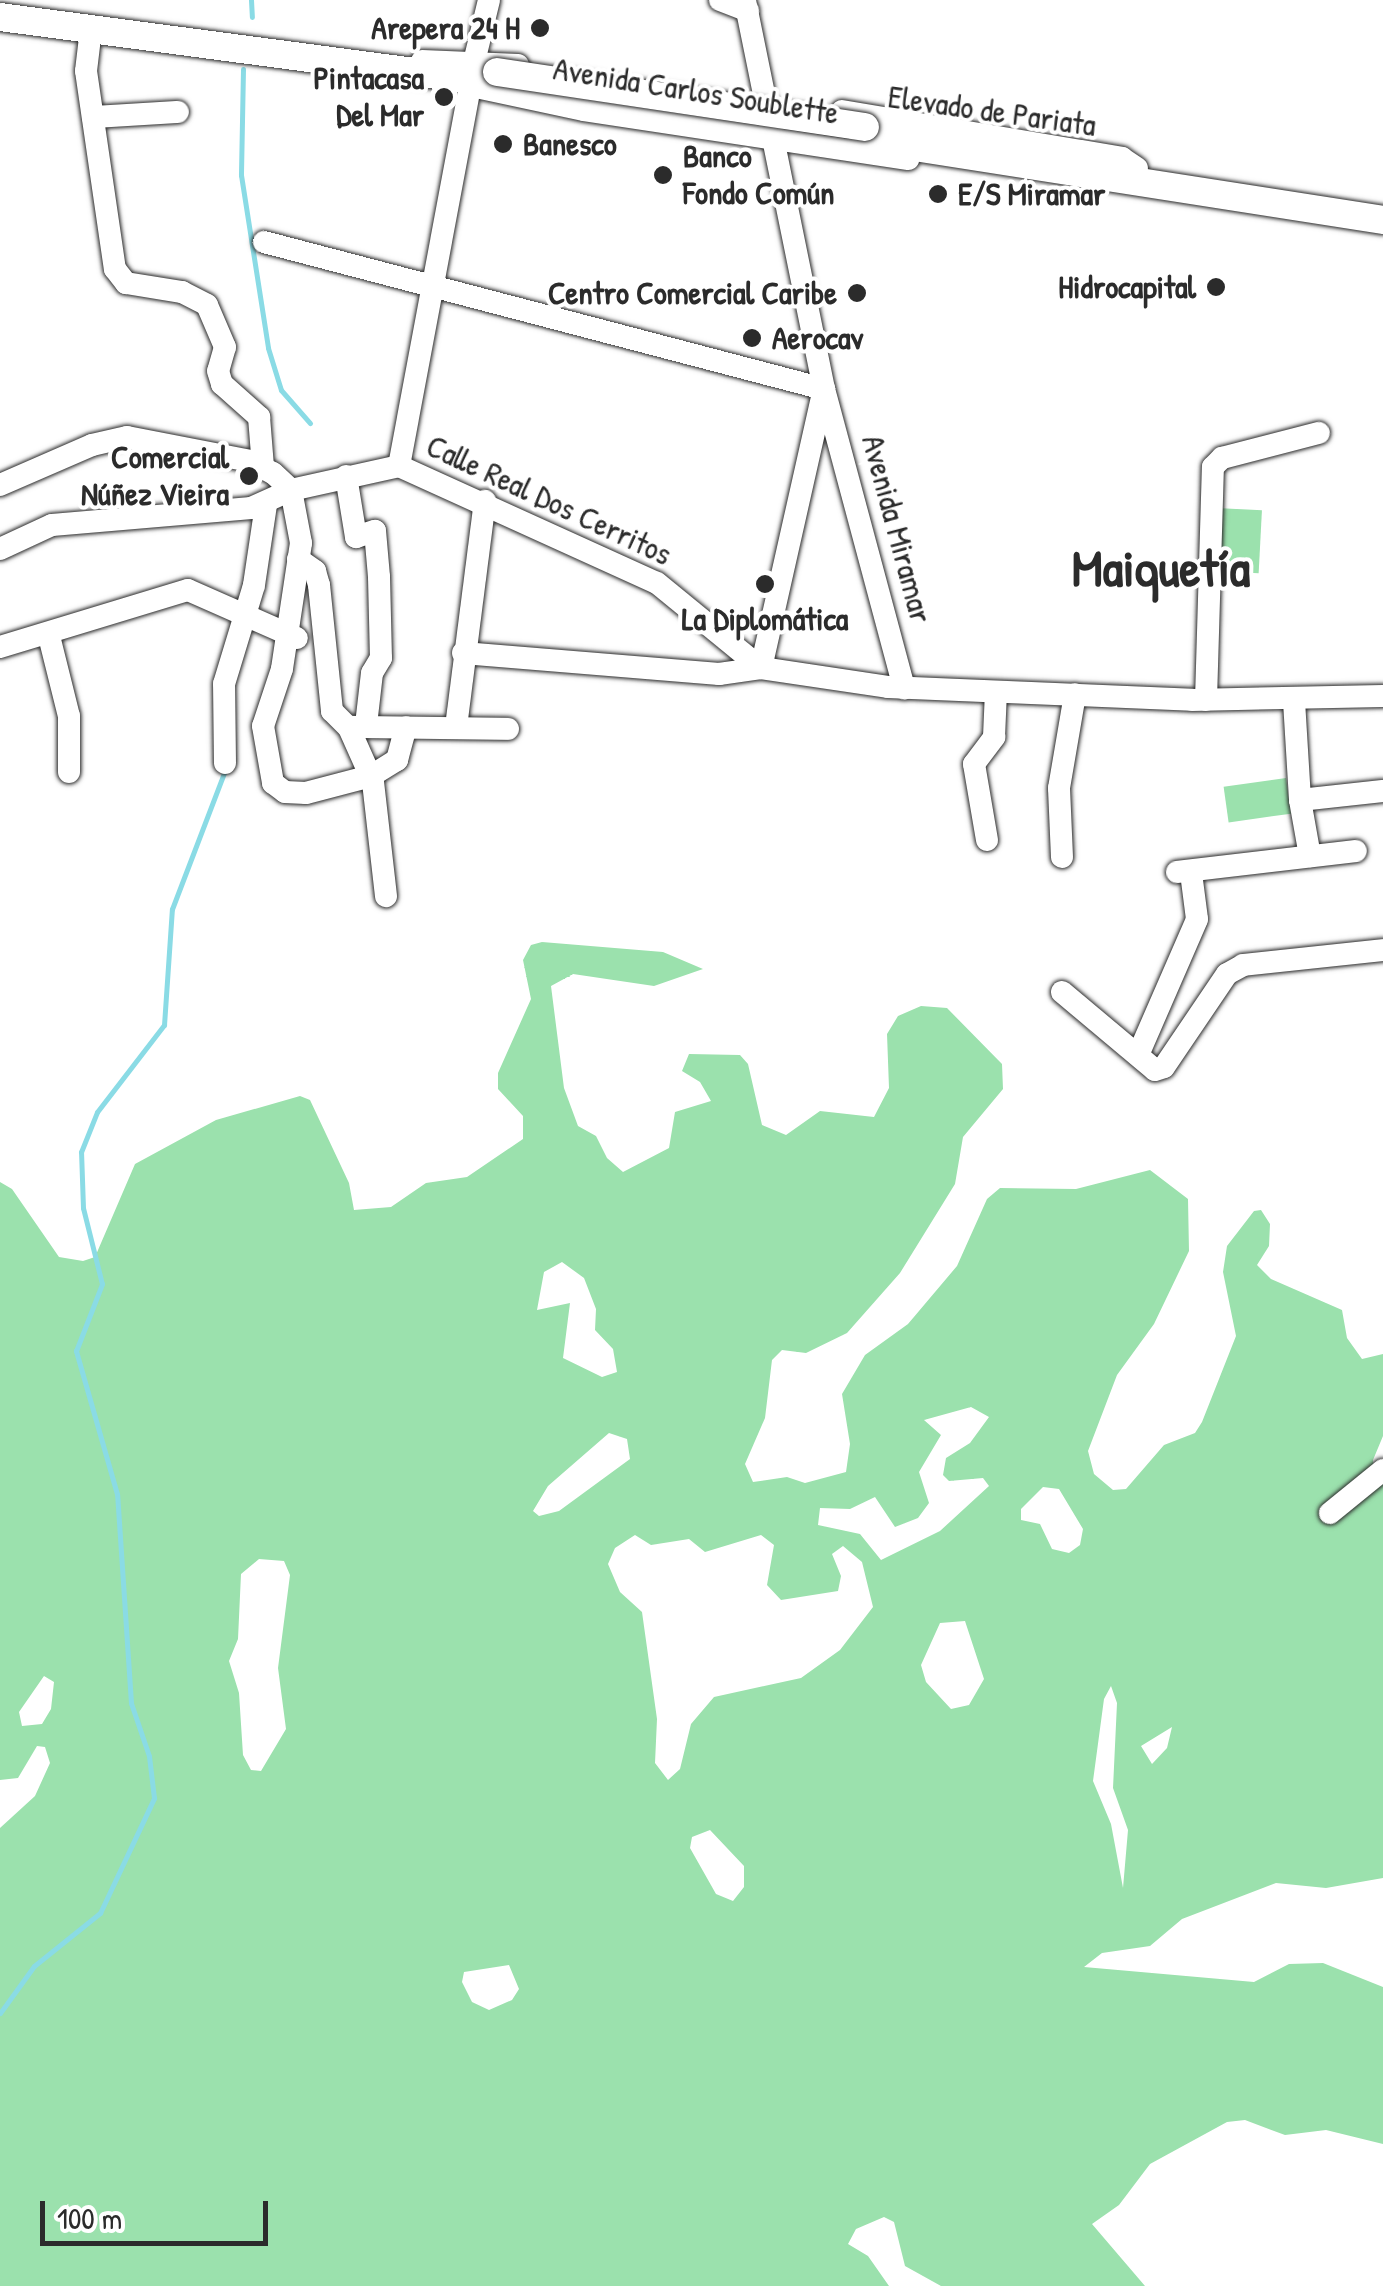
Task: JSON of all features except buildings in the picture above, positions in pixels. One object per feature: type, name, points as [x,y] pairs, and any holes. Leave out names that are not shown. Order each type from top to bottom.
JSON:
[{"type":"main road","name":"Avenida Carlos Soublette","points":[[8,0],[421,66]]},
{"type":"main road","name":"Avenida Carlos Soublette","points":[[0,17],[421,66]]},
{"type":"main road","name":"Elevado de Pariata","points":[[421,66],[1137,168]]},
{"type":"main road","name":"Elevado de Pariata","points":[[421,66],[1100,176]]},
{"type":"main road","name":"Avenida Carlos Soublette","points":[[1137,168],[1383,205]]},
{"type":"main road","name":"Avenida Carlos Soublette","points":[[1100,176],[1383,220]]},
{"type":"street","points":[[475,58],[490,0]]},
{"type":"street","points":[[720,0],[747,6]]},
{"type":"street","name":"Avenida Miramar","points":[[747,6],[824,389],[904,688]]},
{"type":"street","points":[[91,29],[86,71],[115,268],[126,283],[182,292],[214,314],[226,347],[218,371],[222,384],[258,416],[263,468]]},
{"type":"street","name":"Avenida Carlos Soublette","points":[[421,66],[475,58],[1122,158],[1137,168]]},
{"type":"street","name":"Avenida Carlos Soublette","points":[[421,66],[470,86],[774,140],[1054,179],[1100,176]]},
{"type":"street","points":[[398,466],[470,86]]},
{"type":"street","points":[[93,117],[178,112]]},
{"type":"street","points":[[264,242],[824,389]]},
{"type":"street","name":"Avenida Miramar","points":[[761,668],[824,389]]},
{"type":"street","points":[[1206,700],[1213,467],[1222,458],[1319,433]]},
{"type":"street","points":[[0,485],[127,437],[263,468],[291,490],[298,559],[287,635],[263,726],[272,782],[285,792],[306,793],[371,776],[397,760],[406,727]]},
{"type":"street","name":"Calle Real Dos Cerritos","points":[[0,550],[52,525],[266,505],[291,490],[398,466],[484,501],[657,584],[761,668]]},
{"type":"street","points":[[346,476],[356,537],[375,531],[380,577],[381,658],[372,673],[358,726],[371,776],[386,896]]},
{"type":"street","points":[[456,726],[484,501]]},
{"type":"street","points":[[225,763],[224,684],[247,611],[266,505]]},
{"type":"street","points":[[298,559],[315,571],[319,585],[320,644],[332,711],[358,726],[508,729]]},
{"type":"street","points":[[0,647],[48,636],[188,590],[247,611],[287,635],[320,644]]},
{"type":"street","points":[[48,636],[69,716],[69,772]]},
{"type":"street","points":[[463,653],[719,674],[761,668],[904,688],[1206,700],[1383,696]]},
{"type":"street","points":[[988,840],[974,764],[994,736],[996,692]]},
{"type":"street","points":[[1062,857],[1058,788],[1076,694]]},
{"type":"street","points":[[1294,701],[1300,800],[1310,856]]},
{"type":"street","points":[[1300,800],[1383,791]]},
{"type":"street","points":[[1138,1054],[1197,919],[1184,872],[1356,851]]},
{"type":"street","points":[[1062,992],[1155,1070],[1164,1067],[1213,992],[1243,965],[1383,950]]},
{"type":"street","points":[[1330,1512],[1383,1470]]},
{"type":"green space","points":[[1217,508],[1262,510],[1259,573],[1214,571]]},
{"type":"green space","points":[[1286,778],[1291,814],[1229,822],[1224,787]]},
{"type":"green space","points":[[542,942],[663,952],[703,969],[654,986],[573,974],[551,986],[564,1088],[578,1126],[596,1136],[607,1158],[623,1172],[669,1148],[675,1112],[711,1101],[700,1082],[682,1071],[689,1054],[740,1055],[748,1064],[762,1125],[786,1135],[820,1111],[874,1117],[889,1088],[887,1034],[898,1016],[921,1006],[947,1008],[1002,1064],[1003,1089],[963,1137],[955,1184],[900,1273],[847,1333],[806,1353],[782,1350],[772,1360],[765,1418],[745,1464],[753,1482],[787,1477],[805,1483],[846,1472],[850,1444],[842,1394],[865,1355],[908,1324],[957,1266],[987,1199],[1000,1188],[1076,1189],[1150,1170],[1188,1199],[1189,1251],[1154,1324],[1117,1375],[1088,1451],[1094,1474],[1113,1490],[1126,1489],[1164,1445],[1195,1433],[1202,1422],[1236,1336],[1223,1272],[1227,1246],[1254,1211],[1261,1210],[1270,1224],[1269,1246],[1257,1265],[1271,1279],[1342,1310],[1347,1338],[1362,1359],[1383,1354],[1383,1436],[1373,1460],[1374,1472],[1383,1477],[1383,1878],[1326,1888],[1276,1883],[1182,1919],[1150,1946],[1102,1953],[1084,1967],[1254,1982],[1289,1964],[1323,1963],[1383,1987],[1383,2144],[1326,2130],[1285,2135],[1245,2120],[1227,2122],[1150,2164],[1119,2205],[1092,2224],[1145,2286],[941,2286],[905,2266],[894,2222],[884,2217],[856,2229],[848,2244],[868,2256],[889,2286],[0,2286],[0,1828],[35,1796],[50,1763],[45,1747],[37,1746],[18,1778],[0,1780],[0,1182],[12,1189],[59,1257],[83,1261],[95,1257],[135,1164],[216,1120],[300,1096],[310,1100],[349,1183],[354,1210],[391,1207],[426,1183],[467,1177],[523,1139],[523,1116],[498,1089],[498,1073],[531,999],[523,960],[531,945]],"holes":[[[562,1262],[584,1278],[596,1309],[595,1330],[613,1349],[617,1372],[602,1377],[563,1358],[570,1303],[537,1310],[544,1272]],[[971,1407],[989,1417],[970,1443],[946,1458],[943,1475],[949,1481],[983,1478],[989,1486],[940,1531],[881,1560],[860,1534],[818,1525],[820,1508],[850,1509],[875,1497],[895,1527],[918,1518],[929,1503],[919,1472],[941,1435],[924,1420]],[[609,1433],[627,1439],[630,1459],[559,1511],[539,1516],[533,1511],[548,1486]],[[1043,1487],[1059,1489],[1083,1529],[1080,1545],[1069,1553],[1052,1549],[1040,1524],[1021,1520],[1021,1509]],[[635,1535],[651,1545],[689,1539],[705,1552],[761,1535],[774,1545],[767,1585],[781,1600],[838,1591],[841,1576],[832,1554],[843,1546],[862,1562],[873,1607],[840,1650],[801,1678],[714,1697],[691,1724],[680,1769],[668,1780],[655,1763],[657,1719],[642,1612],[620,1592],[608,1564],[615,1548]],[[259,1559],[284,1561],[290,1575],[278,1668],[286,1729],[261,1771],[251,1770],[243,1755],[239,1693],[229,1661],[238,1639],[241,1574]],[[965,1621],[984,1679],[969,1705],[951,1709],[926,1682],[921,1665],[940,1623]],[[44,1676],[54,1682],[51,1709],[42,1724],[22,1726],[19,1712]],[[1111,1686],[1117,1703],[1113,1788],[1128,1830],[1123,1888],[1111,1824],[1093,1781],[1104,1699]],[[1172,1727],[1167,1748],[1152,1764],[1141,1746]],[[710,1830],[744,1866],[744,1887],[733,1901],[716,1894],[690,1848],[692,1837]],[[509,1965],[519,1989],[512,2000],[489,2010],[472,2002],[462,1982],[464,1972]]]},
{"type":"waterway","points":[[251,0],[252,17]]},
{"type":"waterway","points":[[243,69],[241,175],[268,348],[281,390],[310,423]]},
{"type":"waterway","points":[[0,2013],[34,1966],[100,1913],[154,1798],[149,1756],[131,1703],[117,1494],[76,1351],[102,1284],[83,1208],[81,1152],[97,1112],[164,1025],[172,909],[225,770]]},
{"type":"place","name":"Arepera 24 H","points":[[540,28]]},
{"type":"place","name":"Pintacasa Del Mar","points":[[444,97]]},
{"type":"place","name":"Banesco","points":[[503,144]]},
{"type":"place","name":"Banco Fondo Común","points":[[663,175]]},
{"type":"place","name":"E/S Miramar","points":[[938,194]]},
{"type":"place","name":"Hidrocapital","points":[[1216,287]]},
{"type":"place","name":"Centro Comercial Caribe","points":[[857,293]]},
{"type":"place","name":"Aerocav","points":[[752,338]]},
{"type":"place","name":"Comercial Núñez Vieira","points":[[249,476]]},
{"type":"place","name":"La Diplomática","points":[[765,584]]},
{"type":"district","name":"Maiquetía","points":[[1161,568]]}]
